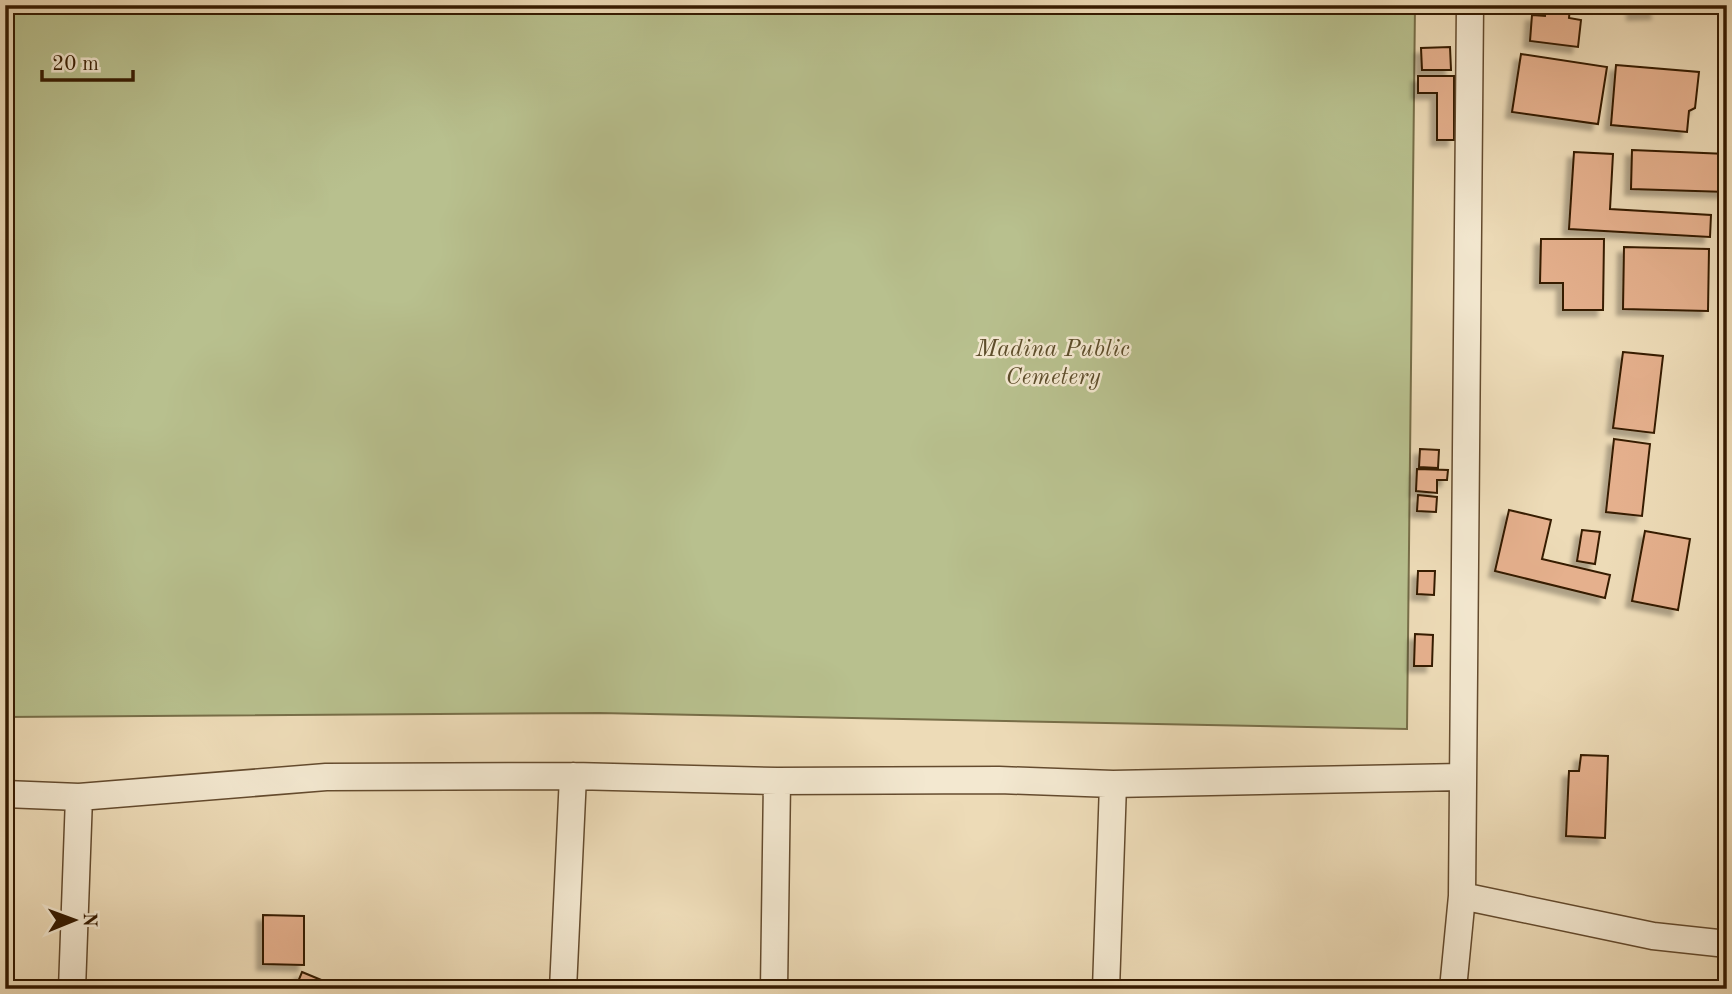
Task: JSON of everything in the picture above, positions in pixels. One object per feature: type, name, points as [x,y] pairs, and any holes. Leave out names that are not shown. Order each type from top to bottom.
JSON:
[{"type":"street","points":[[1453,989],[1462,896],[1470,5]]},
{"type":"street","points":[[5,794],[79,797],[326,777],[573,776],[778,781],[999,780],[1113,784],[1461,777]]},
{"type":"street","points":[[562,989],[573,776]]},
{"type":"street","points":[[774,989],[778,781]]},
{"type":"street","points":[[1106,989],[1113,784]]},
{"type":"street","points":[[72,989],[79,797]]},
{"type":"street","points":[[1462,896],[1653,936],[1727,944]]},
{"type":"green space","name":"Madina Public Cemetery","points":[[5,5],[1415,5],[1407,729],[599,713],[5,717]]},
{"type":"building","points":[[1546,5],[1570,7],[1569,18],[1581,20],[1578,47],[1530,41],[1532,15],[1545,16]]},
{"type":"building","points":[[1633,5],[1656,5],[1657,13],[1633,14]]},
{"type":"building","points":[[1450,47],[1451,70],[1422,70],[1421,48]]},
{"type":"building","points":[[1521,54],[1607,67],[1598,124],[1512,112]]},
{"type":"building","points":[[1616,65],[1699,72],[1695,108],[1689,111],[1687,132],[1611,125]]},
{"type":"building","points":[[1418,76],[1454,76],[1454,140],[1437,140],[1437,93],[1418,93]]},
{"type":"building","points":[[1632,150],[1727,154],[1727,192],[1631,189]]},
{"type":"building","points":[[1574,152],[1613,154],[1610,209],[1711,215],[1710,237],[1569,229]]},
{"type":"building","points":[[1541,239],[1604,239],[1603,310],[1563,310],[1563,283],[1540,283]]},
{"type":"building","points":[[1624,247],[1709,249],[1708,311],[1623,309]]},
{"type":"building","points":[[1623,352],[1663,356],[1654,433],[1613,428]]},
{"type":"building","points":[[1614,439],[1650,444],[1642,516],[1606,512]]},
{"type":"building","points":[[1420,449],[1439,450],[1438,468],[1419,467]]},
{"type":"building","points":[[1417,469],[1448,470],[1447,480],[1437,480],[1437,493],[1416,491]]},
{"type":"building","points":[[1418,495],[1437,497],[1436,512],[1417,511]]},
{"type":"building","points":[[1509,510],[1551,520],[1542,559],[1610,575],[1605,598],[1495,571]]},
{"type":"building","points":[[1582,530],[1600,532],[1595,564],[1577,561]]},
{"type":"building","points":[[1645,531],[1690,539],[1678,610],[1632,601]]},
{"type":"building","points":[[1418,571],[1435,571],[1434,595],[1417,594]]},
{"type":"building","points":[[1415,634],[1433,635],[1432,666],[1414,666]]},
{"type":"building","points":[[1581,755],[1608,756],[1605,838],[1566,836],[1569,771],[1579,771]]},
{"type":"building","points":[[263,915],[304,916],[304,965],[263,964]]},
{"type":"building","points":[[302,972],[343,989],[295,989]]}]
